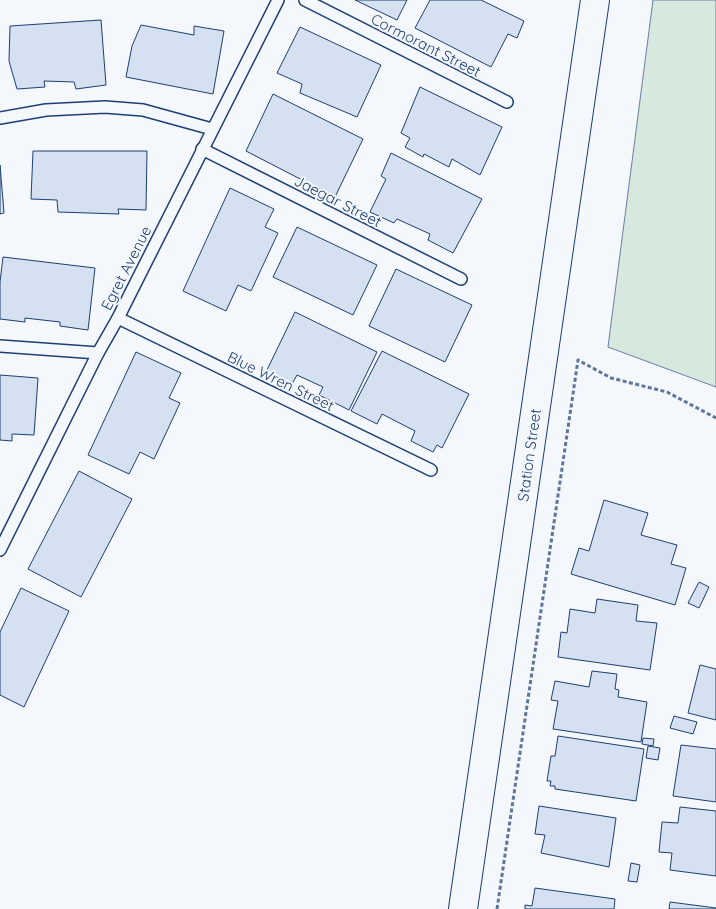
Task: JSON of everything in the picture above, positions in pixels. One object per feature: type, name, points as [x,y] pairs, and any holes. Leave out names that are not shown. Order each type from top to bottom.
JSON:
[{"type":"street","name":"Station Street","points":[[463,909],[595,0]]},
{"type":"lane","name":"Egret Avenue","points":[[0,550],[278,0]]},
{"type":"lane","name":"Cormorant Street","points":[[305,0],[507,102]]},
{"type":"lane","points":[[0,118],[46,110],[105,107],[143,110],[212,129]]},
{"type":"lane","name":"Jaegar Street","points":[[202,149],[461,279]]},
{"type":"lane","name":"Blue Wren Street","points":[[118,318],[431,470]]},
{"type":"lane","points":[[0,346],[98,353]]},
{"type":"path","points":[[497,909],[578,360],[611,378],[667,392],[716,418]]},
{"type":"shaded area","points":[[653,0],[716,0],[716,387],[608,347]]},
{"type":"building","points":[[355,0],[407,0],[397,20]]},
{"type":"building","points":[[430,0],[481,0],[524,21],[517,38],[508,34],[491,67],[415,28]]},
{"type":"building","points":[[101,20],[106,85],[76,89],[74,82],[44,81],[45,87],[17,89],[9,61],[10,26]]},
{"type":"building","points":[[141,25],[194,35],[194,26],[224,31],[213,94],[126,77],[132,46]]},
{"type":"building","points":[[300,27],[381,65],[357,117],[300,93],[302,84],[277,73]]},
{"type":"building","points":[[420,87],[502,127],[480,175],[452,159],[449,167],[424,154],[423,157],[405,147],[410,138],[401,133]]},
{"type":"building","points":[[273,94],[363,139],[335,197],[246,151]]},
{"type":"building","points":[[33,151],[147,151],[146,210],[118,209],[119,214],[58,212],[57,200],[31,199]]},
{"type":"building","points":[[391,153],[482,199],[453,253],[428,240],[430,234],[397,219],[394,223],[370,212],[386,179],[381,176]]},
{"type":"building","points":[[0,165],[4,213],[0,214]]},
{"type":"building","points":[[230,188],[274,209],[265,227],[278,233],[251,291],[238,285],[226,311],[183,291]]},
{"type":"building","points":[[297,227],[377,265],[353,315],[273,277]]},
{"type":"building","points":[[3,257],[95,268],[88,330],[60,326],[60,322],[25,318],[25,322],[0,319],[0,282]]},
{"type":"building","points":[[396,269],[472,305],[445,362],[369,326]]},
{"type":"building","points":[[295,312],[377,352],[349,410],[319,395],[323,387],[297,375],[292,384],[266,372]]},
{"type":"building","points":[[382,351],[469,394],[442,448],[437,445],[433,452],[411,441],[415,431],[382,414],[377,424],[351,411]]},
{"type":"building","points":[[136,352],[181,373],[169,398],[180,403],[154,459],[140,452],[129,474],[88,455]]},
{"type":"building","points":[[0,375],[38,378],[34,435],[12,434],[12,441],[0,440]]},
{"type":"building","points":[[79,471],[132,499],[81,597],[28,569]]},
{"type":"building","points":[[604,500],[648,513],[641,535],[677,545],[671,564],[686,568],[675,605],[571,574],[579,548],[589,551]]},
{"type":"building","points":[[699,582],[709,587],[699,608],[688,603]]},
{"type":"building","points":[[21,588],[69,611],[24,707],[0,695],[0,632]]},
{"type":"building","points":[[597,599],[638,605],[636,621],[657,623],[650,670],[558,657],[561,632],[567,633],[570,609],[595,613]]},
{"type":"building","points":[[700,665],[716,669],[716,720],[688,713]]},
{"type":"building","points":[[592,671],[617,674],[615,689],[619,690],[618,697],[647,702],[641,742],[553,729],[558,701],[551,700],[555,681],[589,687]]},
{"type":"building","points":[[674,716],[697,722],[693,734],[670,728]]},
{"type":"building","points":[[558,736],[644,749],[636,801],[555,789],[555,786],[550,786],[551,781],[547,781],[551,756],[555,756]]},
{"type":"building","points":[[643,738],[654,739],[653,746],[642,744]]},
{"type":"building","points":[[681,745],[716,749],[716,802],[673,796]]},
{"type":"building","points":[[648,746],[660,748],[658,760],[646,758]]},
{"type":"building","points":[[539,806],[616,818],[609,867],[541,853],[545,835],[535,834]]},
{"type":"building","points":[[680,807],[716,811],[716,876],[670,870],[672,853],[659,852],[662,822],[678,823]]},
{"type":"building","points":[[631,863],[640,865],[637,882],[628,881]]},
{"type":"building","points":[[535,888],[615,899],[614,909],[525,909],[525,905],[532,906]]},
{"type":"building","points":[[670,902],[716,908],[716,909],[669,909]]}]
